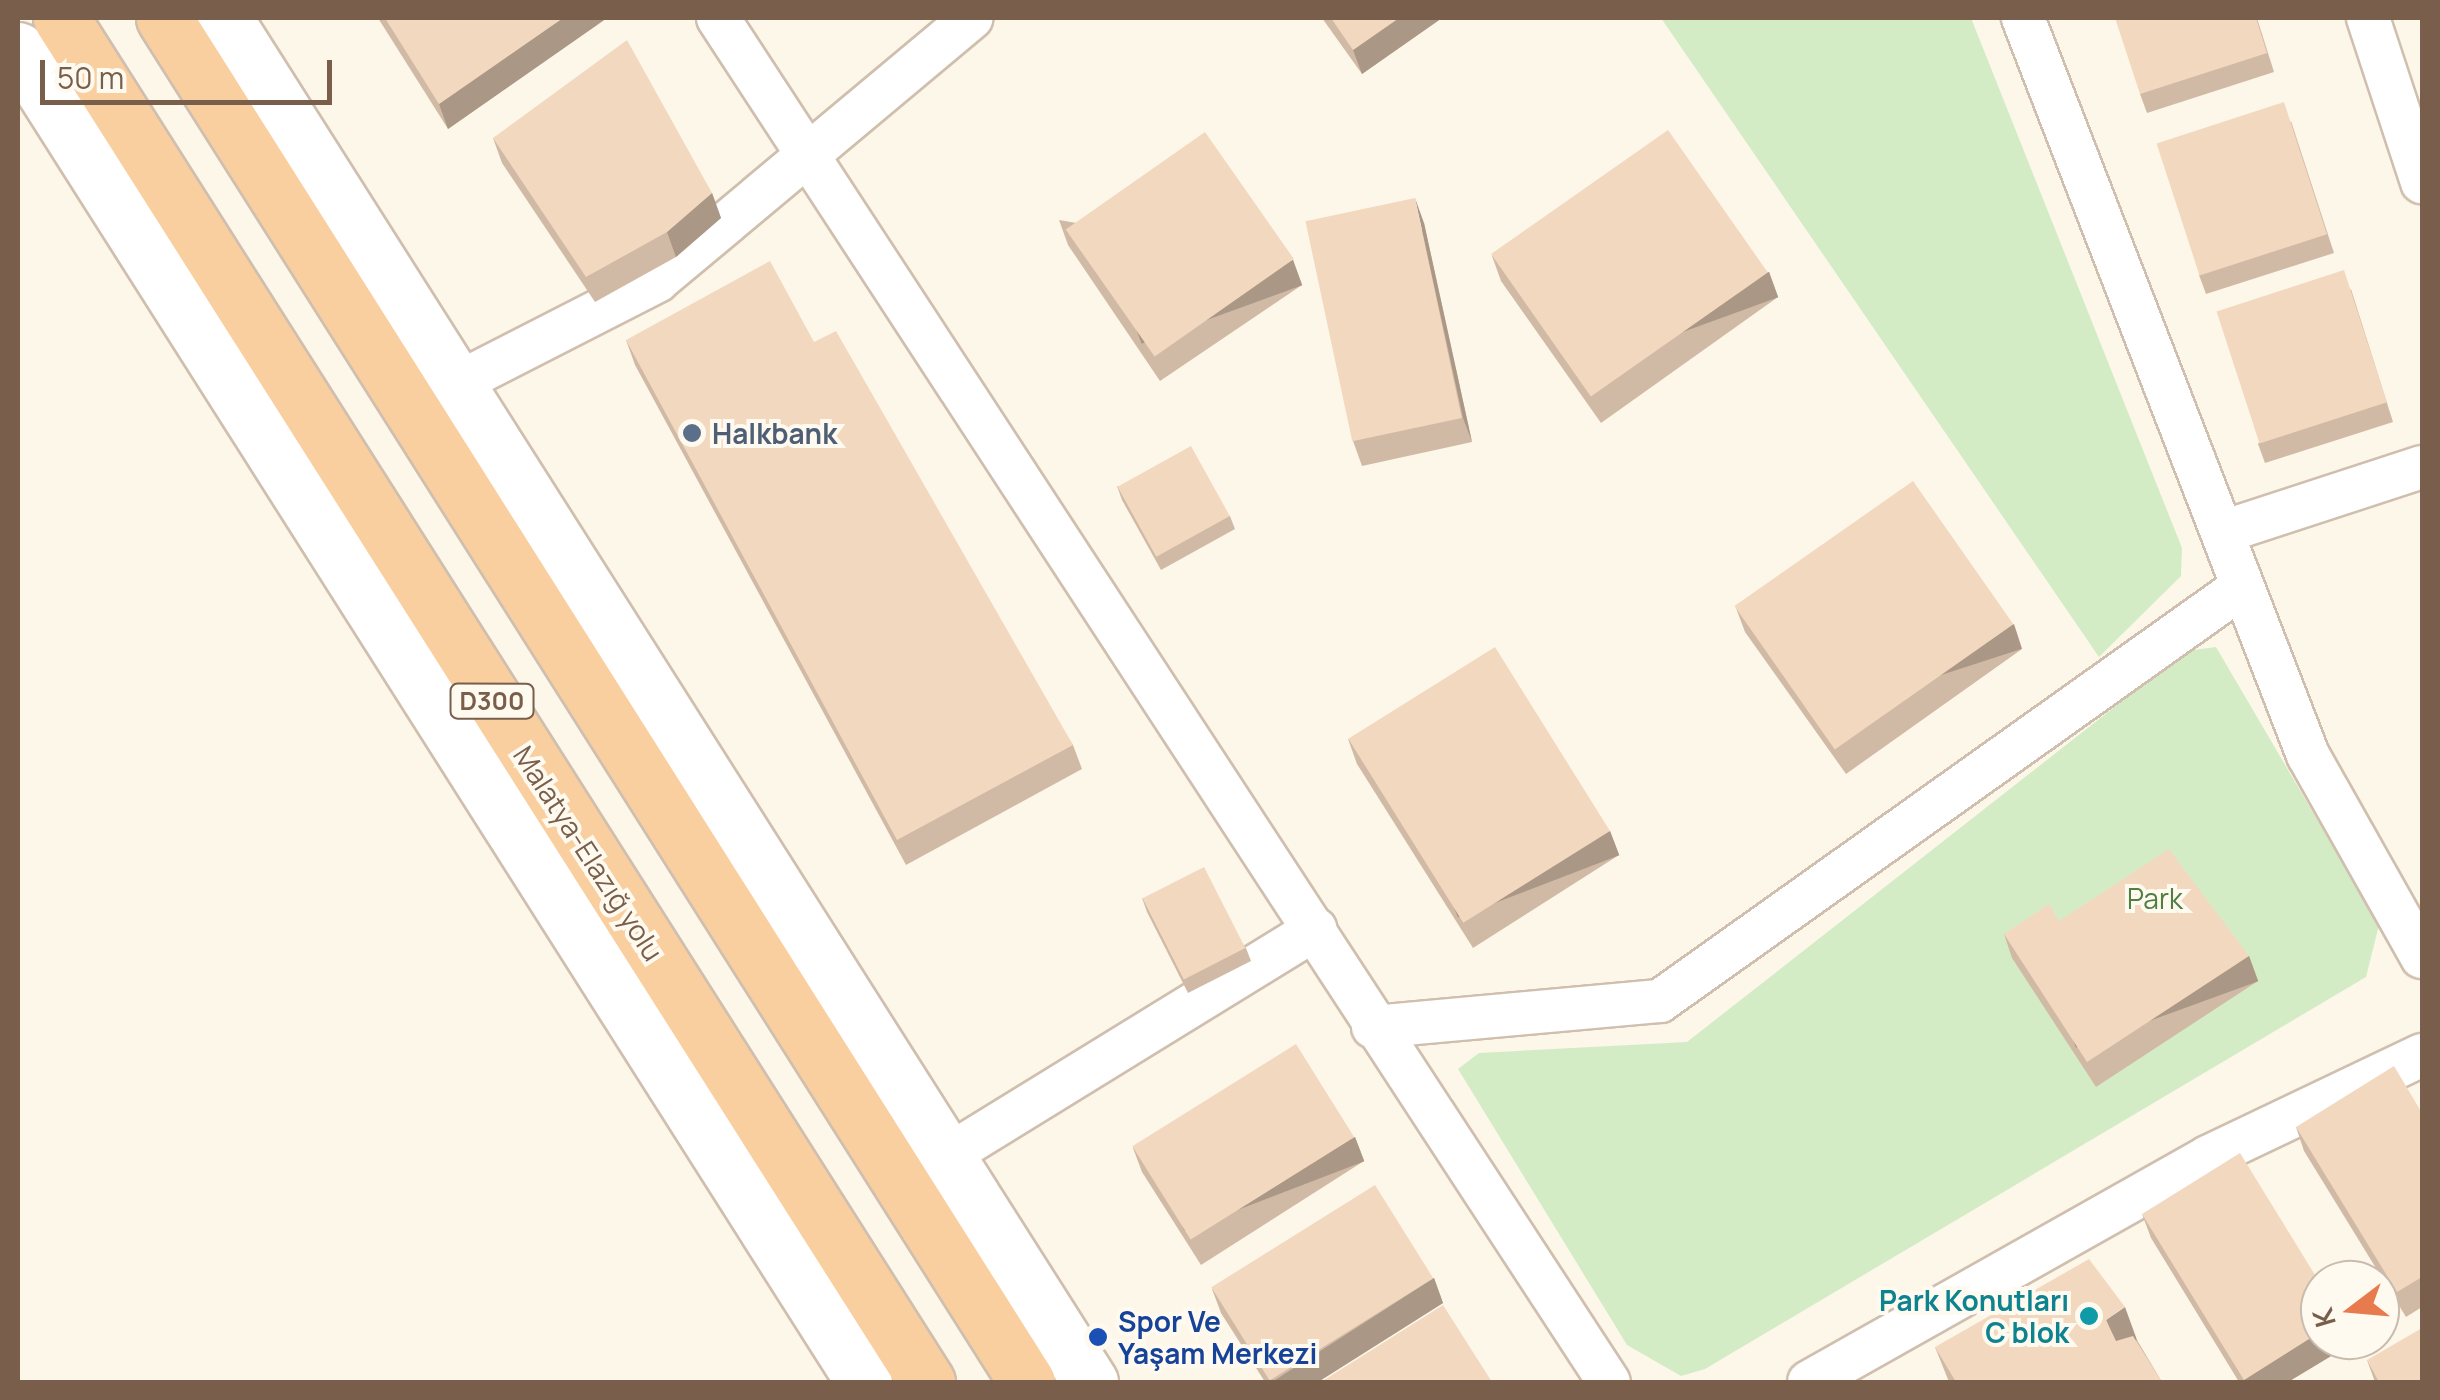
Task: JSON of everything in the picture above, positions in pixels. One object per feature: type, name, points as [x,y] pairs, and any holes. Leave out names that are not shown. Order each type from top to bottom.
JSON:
[{"type":"highway","name":"Malatya-Elazığ yolu","points":[[61,18],[927,1382]]},
{"type":"highway","points":[[164,18],[1027,1382]]},
{"type":"street","points":[[224,18],[1090,1382]]},
{"type":"street","points":[[718,18],[1316,929],[1372,1027],[1610,1382]]},
{"type":"street","points":[[456,384],[657,281],[807,151],[971,18]]},
{"type":"street","points":[[2023,18],[2226,531],[2242,587],[2308,755],[2422,957]]},
{"type":"street","points":[[2368,18],[2422,182]]},
{"type":"street","points":[[18,50],[864,1382]]},
{"type":"street","points":[[2226,531],[2422,467]]},
{"type":"street","points":[[1372,1027],[1660,1000],[2242,587]]},
{"type":"street","points":[[945,1157],[1316,929]]},
{"type":"street","points":[[1810,1382],[2208,1156],[2422,1055]]},
{"type":"green space","points":[[1661,18],[1971,18],[2182,548],[2181,576],[2099,657]]},
{"type":"green space","name":"Park","points":[[2216,647],[2379,925],[2366,977],[1705,1369],[1681,1376],[1627,1345],[1458,1069],[1479,1053],[1687,1042],[2186,651]]},
{"type":"building","points":[[385,18],[563,18],[439,104]]},
{"type":"building","points":[[1331,18],[1399,18],[1353,50]]},
{"type":"building","points":[[2115,18],[2256,18],[2267,53],[2140,94]]},
{"type":"building","points":[[627,40],[712,193],[667,232],[586,277],[493,138]]},
{"type":"building","points":[[2284,102],[2327,234],[2200,276],[2157,143]]},
{"type":"building","points":[[1668,130],[1768,273],[1591,396],[1491,254]]},
{"type":"building","points":[[1205,132],[1294,259],[1155,356],[1066,230]]},
{"type":"building","points":[[1415,198],[1462,418],[1352,441],[1305,221]]},
{"type":"building","points":[[770,261],[814,342],[836,331],[1073,745],[897,840],[626,340]]},
{"type":"building","points":[[2344,270],[2387,402],[2260,444],[2217,311]]},
{"type":"building","points":[[1191,446],[1230,516],[1156,557],[1118,487]]},
{"type":"building","points":[[1913,481],[2013,624],[1835,749],[1734,606]]},
{"type":"building","points":[[1495,647],[1610,831],[1463,923],[1348,739]]},
{"type":"building","points":[[2169,849],[2249,956],[2087,1062],[2004,934],[2049,904],[2059,921]]},
{"type":"building","points":[[1204,867],[1245,948],[1184,979],[1143,898]]},
{"type":"building","points":[[1296,1044],[1354,1137],[1191,1240],[1132,1146]]},
{"type":"building","points":[[2394,1066],[2422,1113],[2422,1277],[2400,1290],[2400,1260],[2377,1260],[2296,1127]]},
{"type":"building","points":[[2240,1153],[2306,1260],[2300,1260],[2300,1345],[2244,1380],[2142,1214]]},
{"type":"building","points":[[1375,1185],[1433,1278],[1270,1381],[1211,1287]]},
{"type":"building","points":[[2089,1259],[2125,1307],[2106,1320],[2116,1341],[2133,1336],[2162,1382],[1956,1382],[1935,1347]]},
{"type":"building","points":[[1443,1305],[1492,1382],[1321,1382]]},
{"type":"building","points":[[2422,1328],[2422,1382],[2379,1382],[2367,1360],[2400,1360],[2400,1341]]},
{"type":"place","name":"Halkbank","points":[[692,433]]},
{"type":"place","name":"Park Konutları C blok","points":[[2089,1316]]},
{"type":"place","name":"Spor Ve Yaşam Merkezi","points":[[1098,1337]]}]
